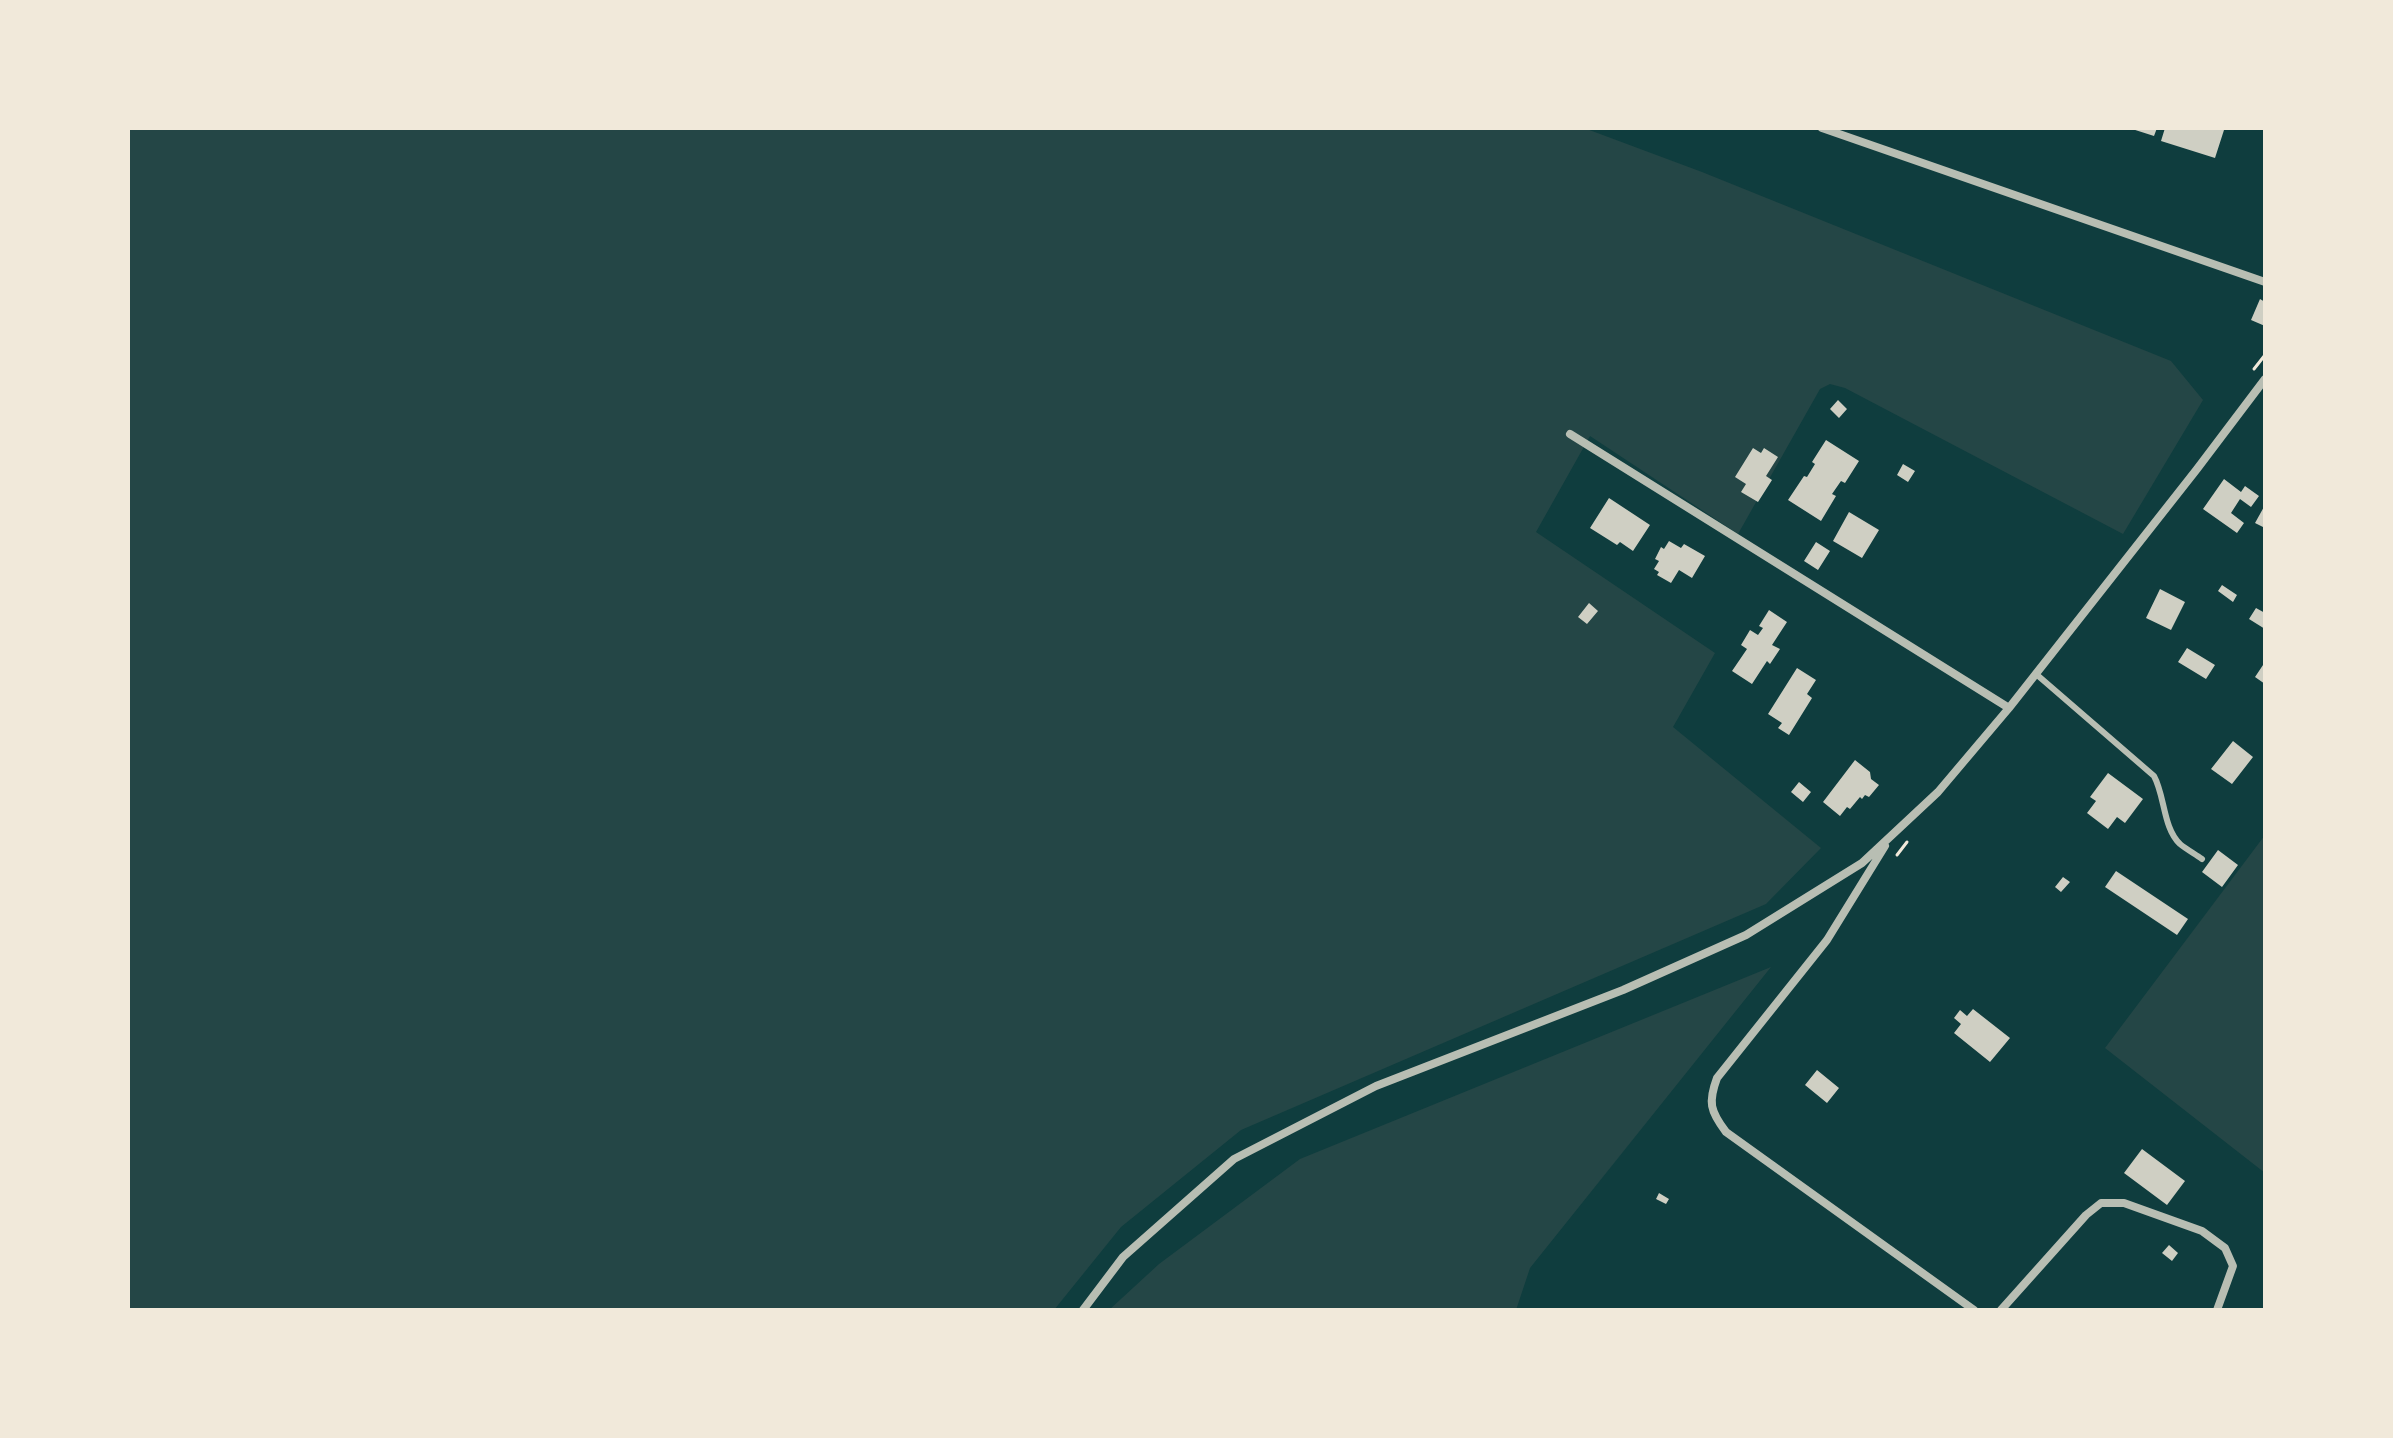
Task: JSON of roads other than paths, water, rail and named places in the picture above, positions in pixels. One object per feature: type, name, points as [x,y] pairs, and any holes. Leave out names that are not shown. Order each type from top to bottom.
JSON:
[{"type":"street","points":[[1822,128],[2265,282]]},
{"type":"street","points":[[1083,1310],[1123,1257],[1234,1159],[1376,1086],[1623,990],[1746,935],[1862,863],[1938,792],[2009,708],[2265,379]]},
{"type":"street","points":[[1570,434],[2009,708]]},
{"type":"street","points":[[1892,835],[1827,940],[1717,1078],[1711,1095],[1713,1115],[1726,1132],[1974,1310]]},
{"type":"street","points":[[2001,1310],[2086,1215],[2101,1203],[2124,1203],[2202,1231],[2225,1248],[2233,1266],[2217,1310]]},
{"type":"lane","points":[[2036,674],[2154,776],[2161,789],[2171,831],[2178,842],[2202,859]]}]
